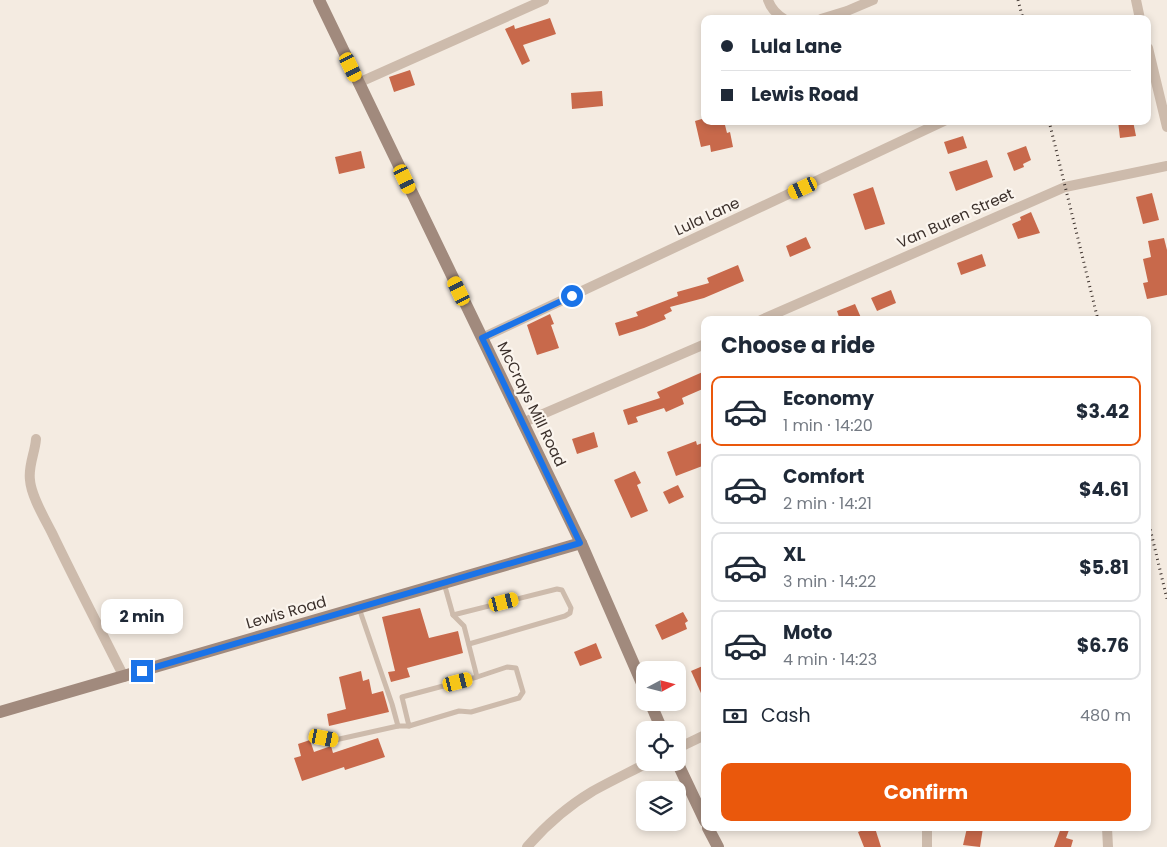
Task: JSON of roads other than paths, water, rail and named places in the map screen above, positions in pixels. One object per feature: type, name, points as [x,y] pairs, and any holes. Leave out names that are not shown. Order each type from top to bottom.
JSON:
[{"type":"street","name":"McCrays Mill Road","points":[[319,0],[580,543],[636,670]]},
{"type":"street","points":[[358,82],[544,0]]},
{"type":"street","points":[[768,0],[778,15]]},
{"type":"street","points":[[834,15],[873,0]]},
{"type":"street","points":[[1136,0],[1139,15]]},
{"type":"street","points":[[1151,57],[1163,94],[1167,127]]},
{"type":"street","name":"Lula Lane","points":[[482,338],[935,125]]},
{"type":"street","name":"Van Buren Street","points":[[770,316],[1065,187],[1167,166]]},
{"type":"street","points":[[522,423],[701,346]]},
{"type":"street","points":[[36,439],[29,472],[30,483],[36,500],[124,677]]},
{"type":"street","name":"Lewis Road","points":[[0,712],[580,543]]},
{"type":"street","points":[[686,744],[701,737]]},
{"type":"street","points":[[527,847],[539,833],[572,805],[593,791],[636,769]]},
{"type":"street","points":[[681,771],[701,812]]},
{"type":"street","points":[[710,831],[718,847]]},
{"type":"street","points":[[926,831],[927,847]]},
{"type":"street","points":[[1107,831],[1108,847]]},
{"type":"lane","points":[[444,582],[453,615],[464,626],[477,677]]},
{"type":"lane","points":[[453,615],[556,589],[562,590],[571,608],[570,613],[565,616],[469,644]]},
{"type":"lane","points":[[359,607],[398,726]]},
{"type":"lane","points":[[312,736],[335,740],[398,726],[409,726],[459,711],[471,712],[519,698],[523,692],[516,668],[507,667],[402,697],[409,726]]},
{"type":"railway","points":[[1018,0],[1022,15]]},
{"type":"railway","points":[[1050,125],[1097,316]]},
{"type":"railway","points":[[1151,532],[1167,599]]}]
